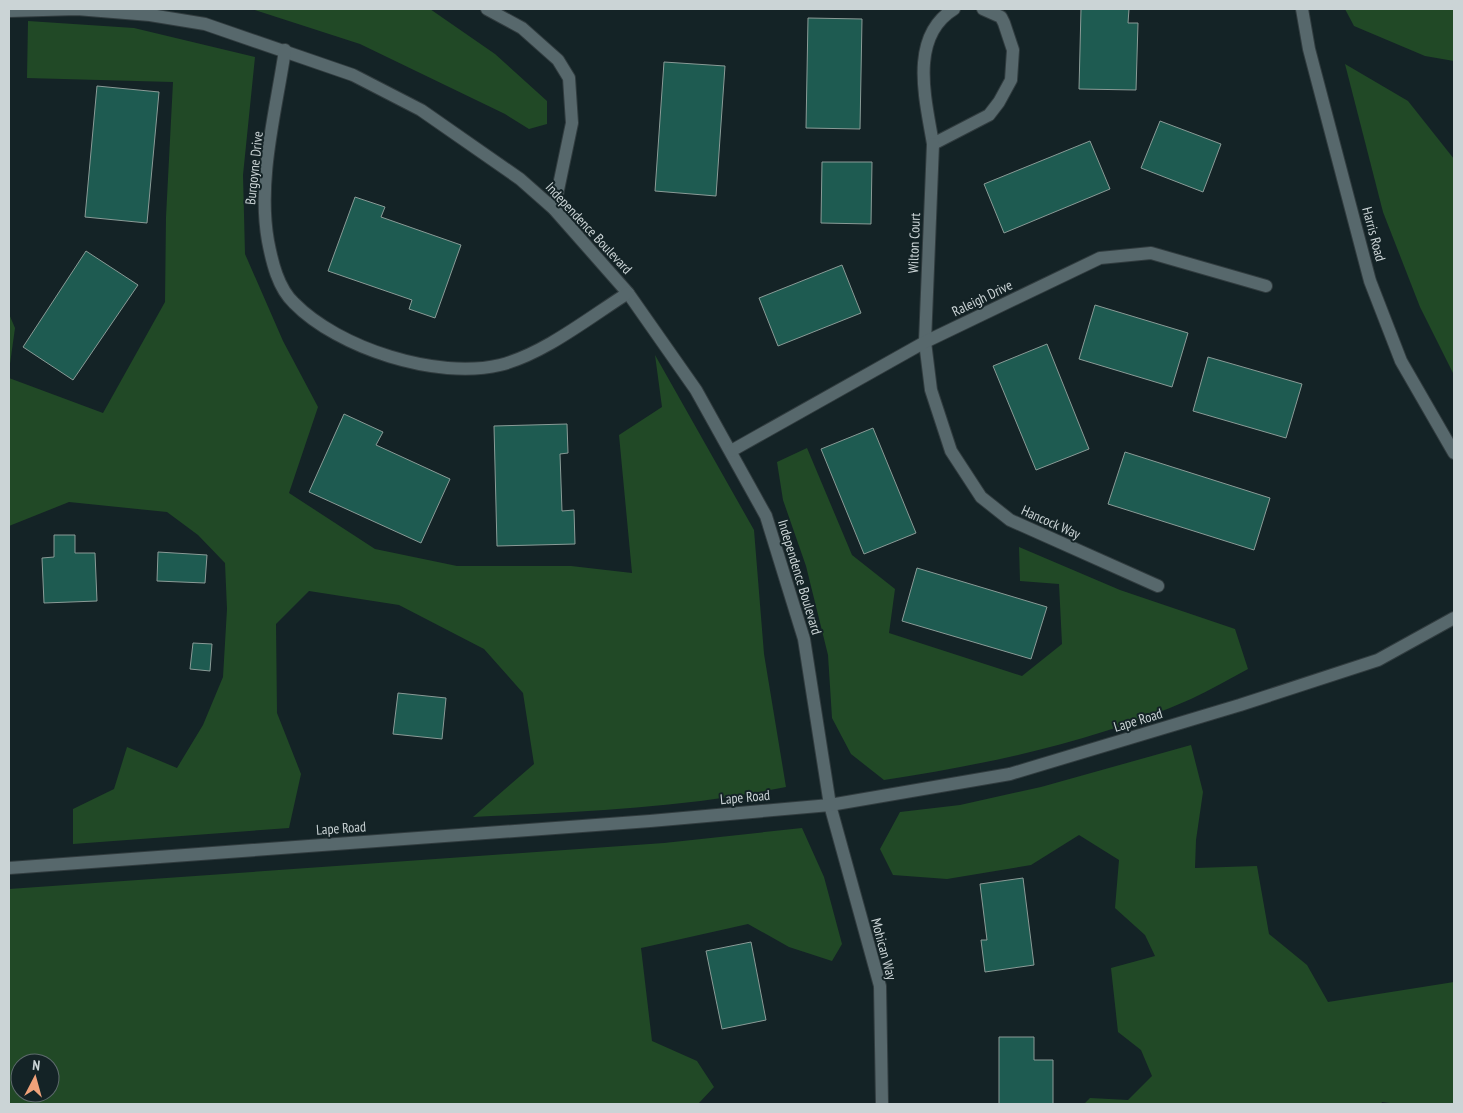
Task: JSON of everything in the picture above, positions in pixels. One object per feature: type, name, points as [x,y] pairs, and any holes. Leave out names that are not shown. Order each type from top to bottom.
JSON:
[{"type":"street","name":"Independence Boulevard","points":[[9,11],[77,9],[150,15],[204,24],[285,50],[353,76],[421,110],[520,179],[554,209],[628,293],[696,390],[766,516],[804,639],[830,805]]},
{"type":"street","points":[[487,9],[522,28],[558,60],[569,78],[572,123],[554,209]]},
{"type":"street","name":"Wilton Court","points":[[925,342],[933,144],[922,78],[924,56],[936,27],[944,15],[954,9]]},
{"type":"street","points":[[933,144],[988,115],[999,102],[1011,80],[1013,50],[1004,23],[1001,17],[982,9]]},
{"type":"street","name":"Harris Road","points":[[1302,9],[1309,49],[1370,281],[1401,361],[1454,453]]},
{"type":"street","name":"Burgoyne Drive","points":[[285,50],[266,174],[264,210],[268,242],[280,285],[293,302],[320,325],[382,354],[427,365],[466,368],[500,365],[539,349],[628,293]]},
{"type":"street","name":"Raleigh Drive","points":[[731,452],[925,342],[1100,258],[1151,253],[1266,286]]},
{"type":"street","name":"Hancock Way","points":[[925,342],[931,390],[951,451],[982,497],[1010,520],[1158,586]]},
{"type":"street","name":"Lape Road","points":[[9,868],[650,821],[830,805],[1010,774],[1378,660],[1454,618]]},
{"type":"street","name":"Mohican Way","points":[[830,805],[880,986],[882,1104]]},
{"type":"green space","points":[[252,9],[430,9],[495,54],[547,101],[547,124],[529,129],[505,114],[360,44]]},
{"type":"green space","points":[[1345,9],[1454,9],[1454,61],[1425,56],[1354,26]]},
{"type":"green space","points":[[28,21],[134,28],[255,57],[243,175],[245,254],[283,341],[318,407],[289,493],[375,549],[457,566],[571,566],[632,573],[619,435],[662,407],[655,355],[754,530],[764,654],[786,787],[708,800],[630,808],[473,817],[534,764],[523,693],[484,649],[399,605],[309,591],[276,624],[277,713],[301,774],[289,828],[73,844],[73,809],[114,789],[127,747],[177,768],[203,725],[223,677],[227,609],[225,563],[198,535],[167,512],[69,502],[9,526],[9,378],[103,413],[165,302],[166,217],[173,82],[27,78]]},
{"type":"green space","points":[[1345,64],[1408,101],[1454,159],[1454,375],[1420,307],[1383,212]]},
{"type":"green space","points":[[9,314],[15,328],[9,371]]},
{"type":"green space","points":[[807,448],[852,555],[895,589],[889,633],[1022,676],[1062,644],[1059,584],[1020,581],[1019,547],[1120,590],[1235,629],[1248,669],[1191,699],[1117,728],[1001,759],[884,780],[851,754],[832,718],[828,655],[806,566],[783,500],[777,462]]},
{"type":"green space","points":[[1191,745],[1203,792],[1196,840],[1195,868],[1257,866],[1269,934],[1307,965],[1328,1002],[1454,982],[1454,1104],[1398,1104],[1382,1102],[1381,1104],[1084,1104],[1090,1098],[1128,1100],[1152,1076],[1141,1050],[1118,1032],[1111,968],[1155,956],[1145,935],[1115,908],[1119,860],[1079,835],[1031,865],[947,879],[893,875],[880,849],[900,812],[960,805],[1041,787]]},
{"type":"green space","points":[[802,828],[824,877],[842,944],[832,961],[789,947],[748,924],[641,948],[652,1041],[697,1061],[714,1087],[698,1104],[9,1104],[9,889],[664,843]]},
{"type":"building","points":[[1081,9],[1129,9],[1128,23],[1138,23],[1136,90],[1079,89]]},
{"type":"building","points":[[808,18],[862,19],[860,129],[806,128]]},
{"type":"building","points":[[664,62],[725,66],[716,196],[655,191]]},
{"type":"building","points":[[97,86],[159,92],[147,223],[85,217]]},
{"type":"building","points":[[1160,121],[1221,144],[1203,192],[1141,168]]},
{"type":"building","points":[[1090,141],[1110,189],[1004,233],[984,184]]},
{"type":"building","points":[[822,162],[872,162],[871,224],[821,223]]},
{"type":"building","points":[[355,197],[385,207],[381,217],[461,245],[435,318],[409,309],[412,300],[328,271]]},
{"type":"building","points":[[86,251],[138,285],[73,380],[23,347]]},
{"type":"building","points":[[842,265],[861,313],[778,346],[759,298]]},
{"type":"building","points":[[1095,305],[1188,333],[1172,387],[1079,359]]},
{"type":"building","points":[[1047,344],[1089,449],[1036,470],[993,366]]},
{"type":"building","points":[[1208,357],[1302,384],[1286,438],[1193,411]]},
{"type":"building","points":[[344,414],[383,432],[376,445],[450,479],[421,543],[309,492]]},
{"type":"building","points":[[567,424],[568,453],[560,454],[562,511],[574,510],[575,544],[497,546],[494,426]]},
{"type":"building","points":[[873,428],[916,533],[864,554],[821,449]]},
{"type":"building","points":[[1125,452],[1270,498],[1254,550],[1108,504]]},
{"type":"building","points":[[54,535],[75,535],[75,553],[95,553],[97,601],[44,603],[42,558],[54,557]]},
{"type":"building","points":[[158,552],[207,555],[205,583],[157,581]]},
{"type":"building","points":[[917,568],[1047,607],[1031,659],[902,621]]},
{"type":"building","points":[[193,643],[212,644],[210,671],[190,669]]},
{"type":"building","points":[[398,693],[446,698],[442,739],[393,734]]},
{"type":"building","points":[[1023,878],[1034,965],[985,972],[981,940],[987,940],[980,884]]},
{"type":"building","points":[[751,942],[766,1020],[722,1029],[706,951]]},
{"type":"building","points":[[999,1037],[1034,1037],[1034,1060],[1053,1060],[1053,1104],[999,1104]]}]
